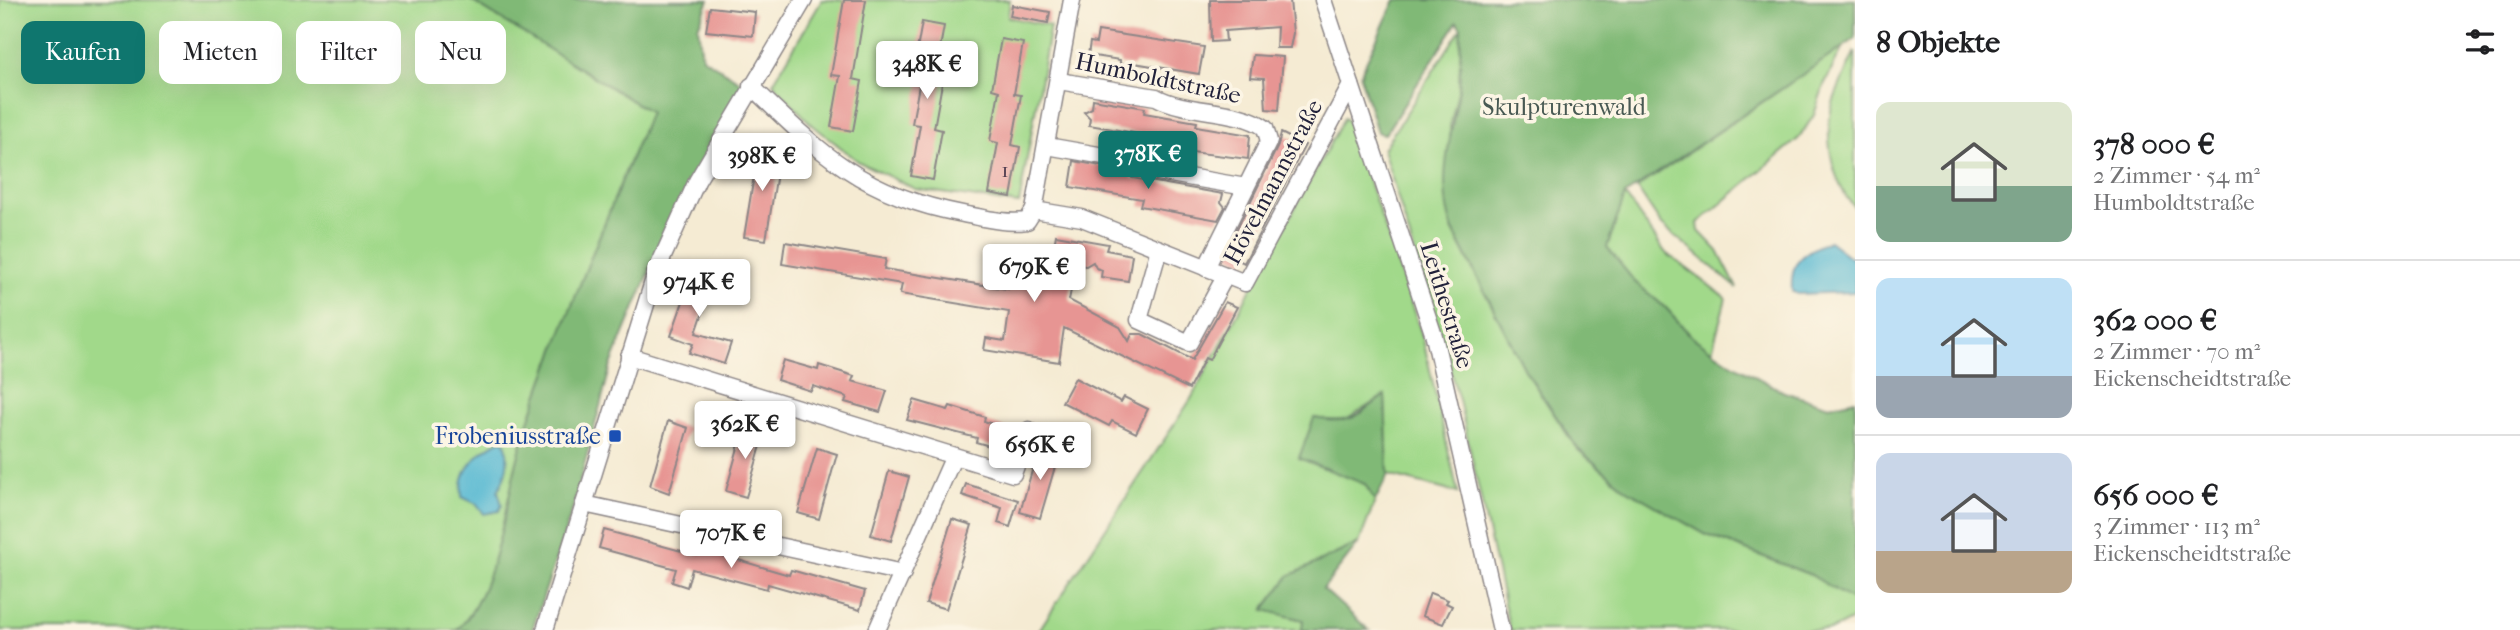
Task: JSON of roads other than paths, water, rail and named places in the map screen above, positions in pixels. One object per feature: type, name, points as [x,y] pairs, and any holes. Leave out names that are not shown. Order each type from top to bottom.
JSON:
[{"type":"street","points":[[545,630],[656,272],[680,215],[751,86],[804,0]]},
{"type":"street","name":"Humboldtstraße","points":[[1034,210],[1072,0]]},
{"type":"street","name":"Leithestraße","points":[[1323,0],[1440,359],[1500,630]]},
{"type":"street","name":"Humboldtstraße","points":[[1059,81],[1156,97],[1168,104],[1259,124],[1265,128],[1269,141],[1206,268]]},
{"type":"street","name":"Hövelmannstraße","points":[[1034,210],[1082,218],[1245,283],[1351,85]]},
{"type":"street","points":[[751,86],[819,150],[873,187],[933,209],[1013,223],[1027,221],[1034,210]]},
{"type":"street","points":[[1047,146],[1144,163],[1159,172],[1246,187]]},
{"type":"street","name":"Hövelmannstraße","points":[[1159,249],[1139,320],[1189,343],[1226,275]]},
{"type":"street","points":[[629,356],[1013,474],[1030,429]]},
{"type":"street","points":[[877,630],[954,456]]},
{"type":"street","points":[[584,504],[903,573]]},
{"type":"water","points":[[1829,241],[1855,261],[1855,292],[1797,294],[1792,291],[1793,272],[1800,259]]},
{"type":"water","points":[[499,441],[505,441],[507,454],[505,473],[498,491],[502,505],[499,511],[484,514],[477,504],[462,497],[463,478],[471,463]]},
{"type":"place","name":"Frobeniusstraße","points":[[615,436]]},
{"type":"park label","name":"Skulpturenwald","points":[[1564,107]]}]
